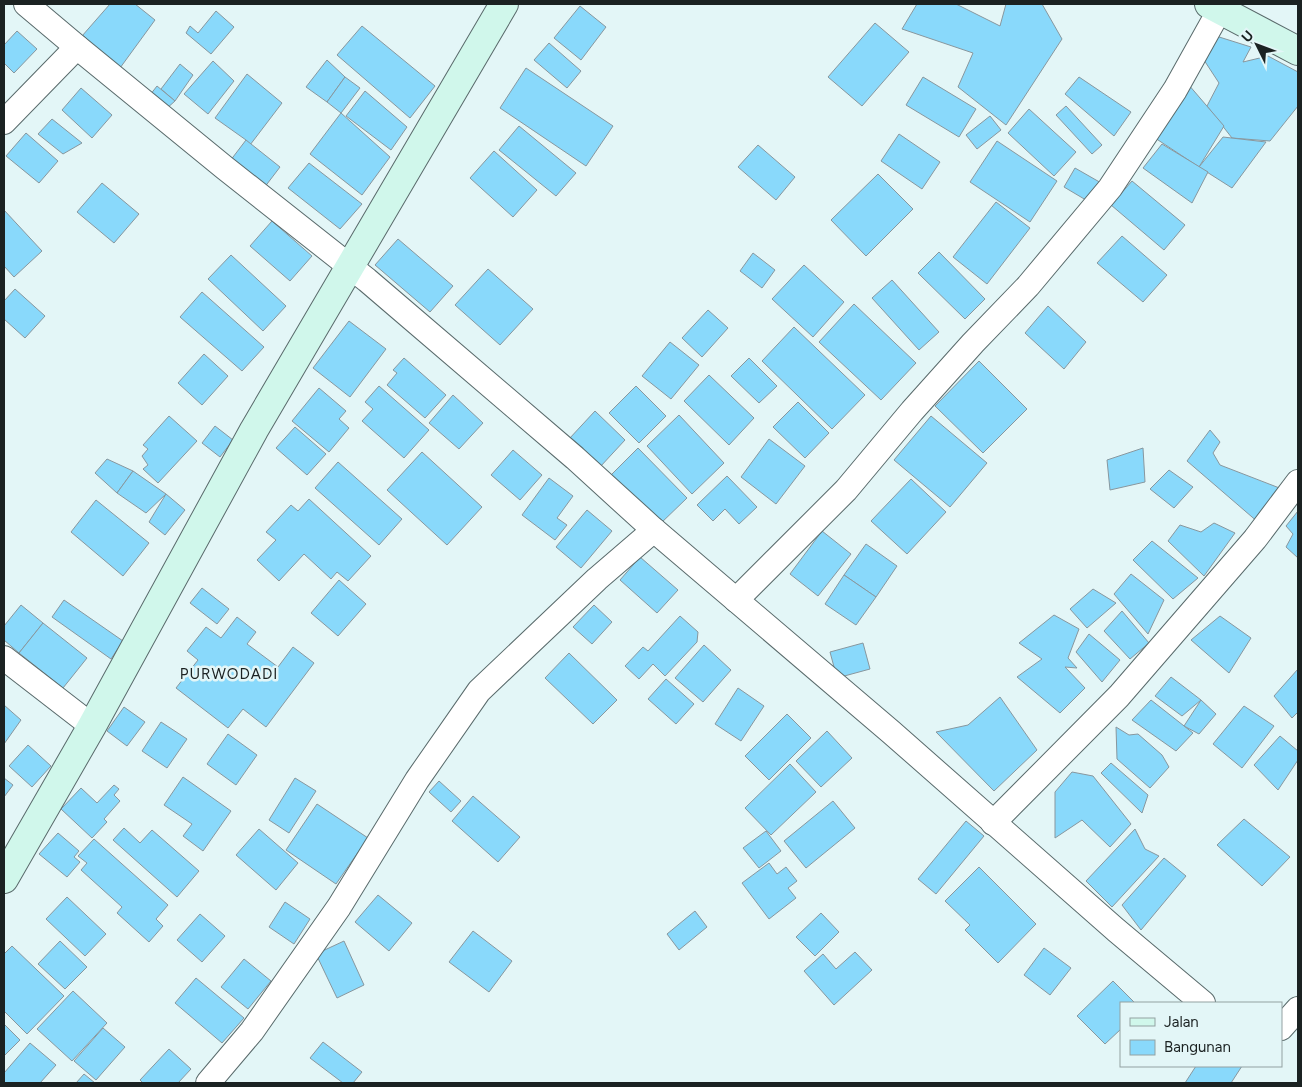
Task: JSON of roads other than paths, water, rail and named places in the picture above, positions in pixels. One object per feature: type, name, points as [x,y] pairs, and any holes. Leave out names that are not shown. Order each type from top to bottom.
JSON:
[{"type":"street","points":[[26,4],[225,168],[350,265],[575,458],[654,530],[891,732],[1116,930],[1202,1002]]},
{"type":"street","points":[[6,868],[92,726],[254,430],[504,4]]},
{"type":"street","points":[[736,600],[846,490],[918,404],[1028,286],[1110,188],[1175,90],[1218,6],[1298,51]]},
{"type":"street","points":[[4,122],[77,46]]},
{"type":"street","points":[[993,823],[1119,696],[1255,539],[1298,482]]},
{"type":"street","points":[[208,1083],[252,1031],[338,907],[418,780],[479,691],[597,579],[654,530]]},
{"type":"street","points":[[4,658],[92,726]]},
{"type":"street","points":[[1282,1027],[1298,1009]]},
{"type":"district","name":"PURWODADI","points":[[229,674]]}]
